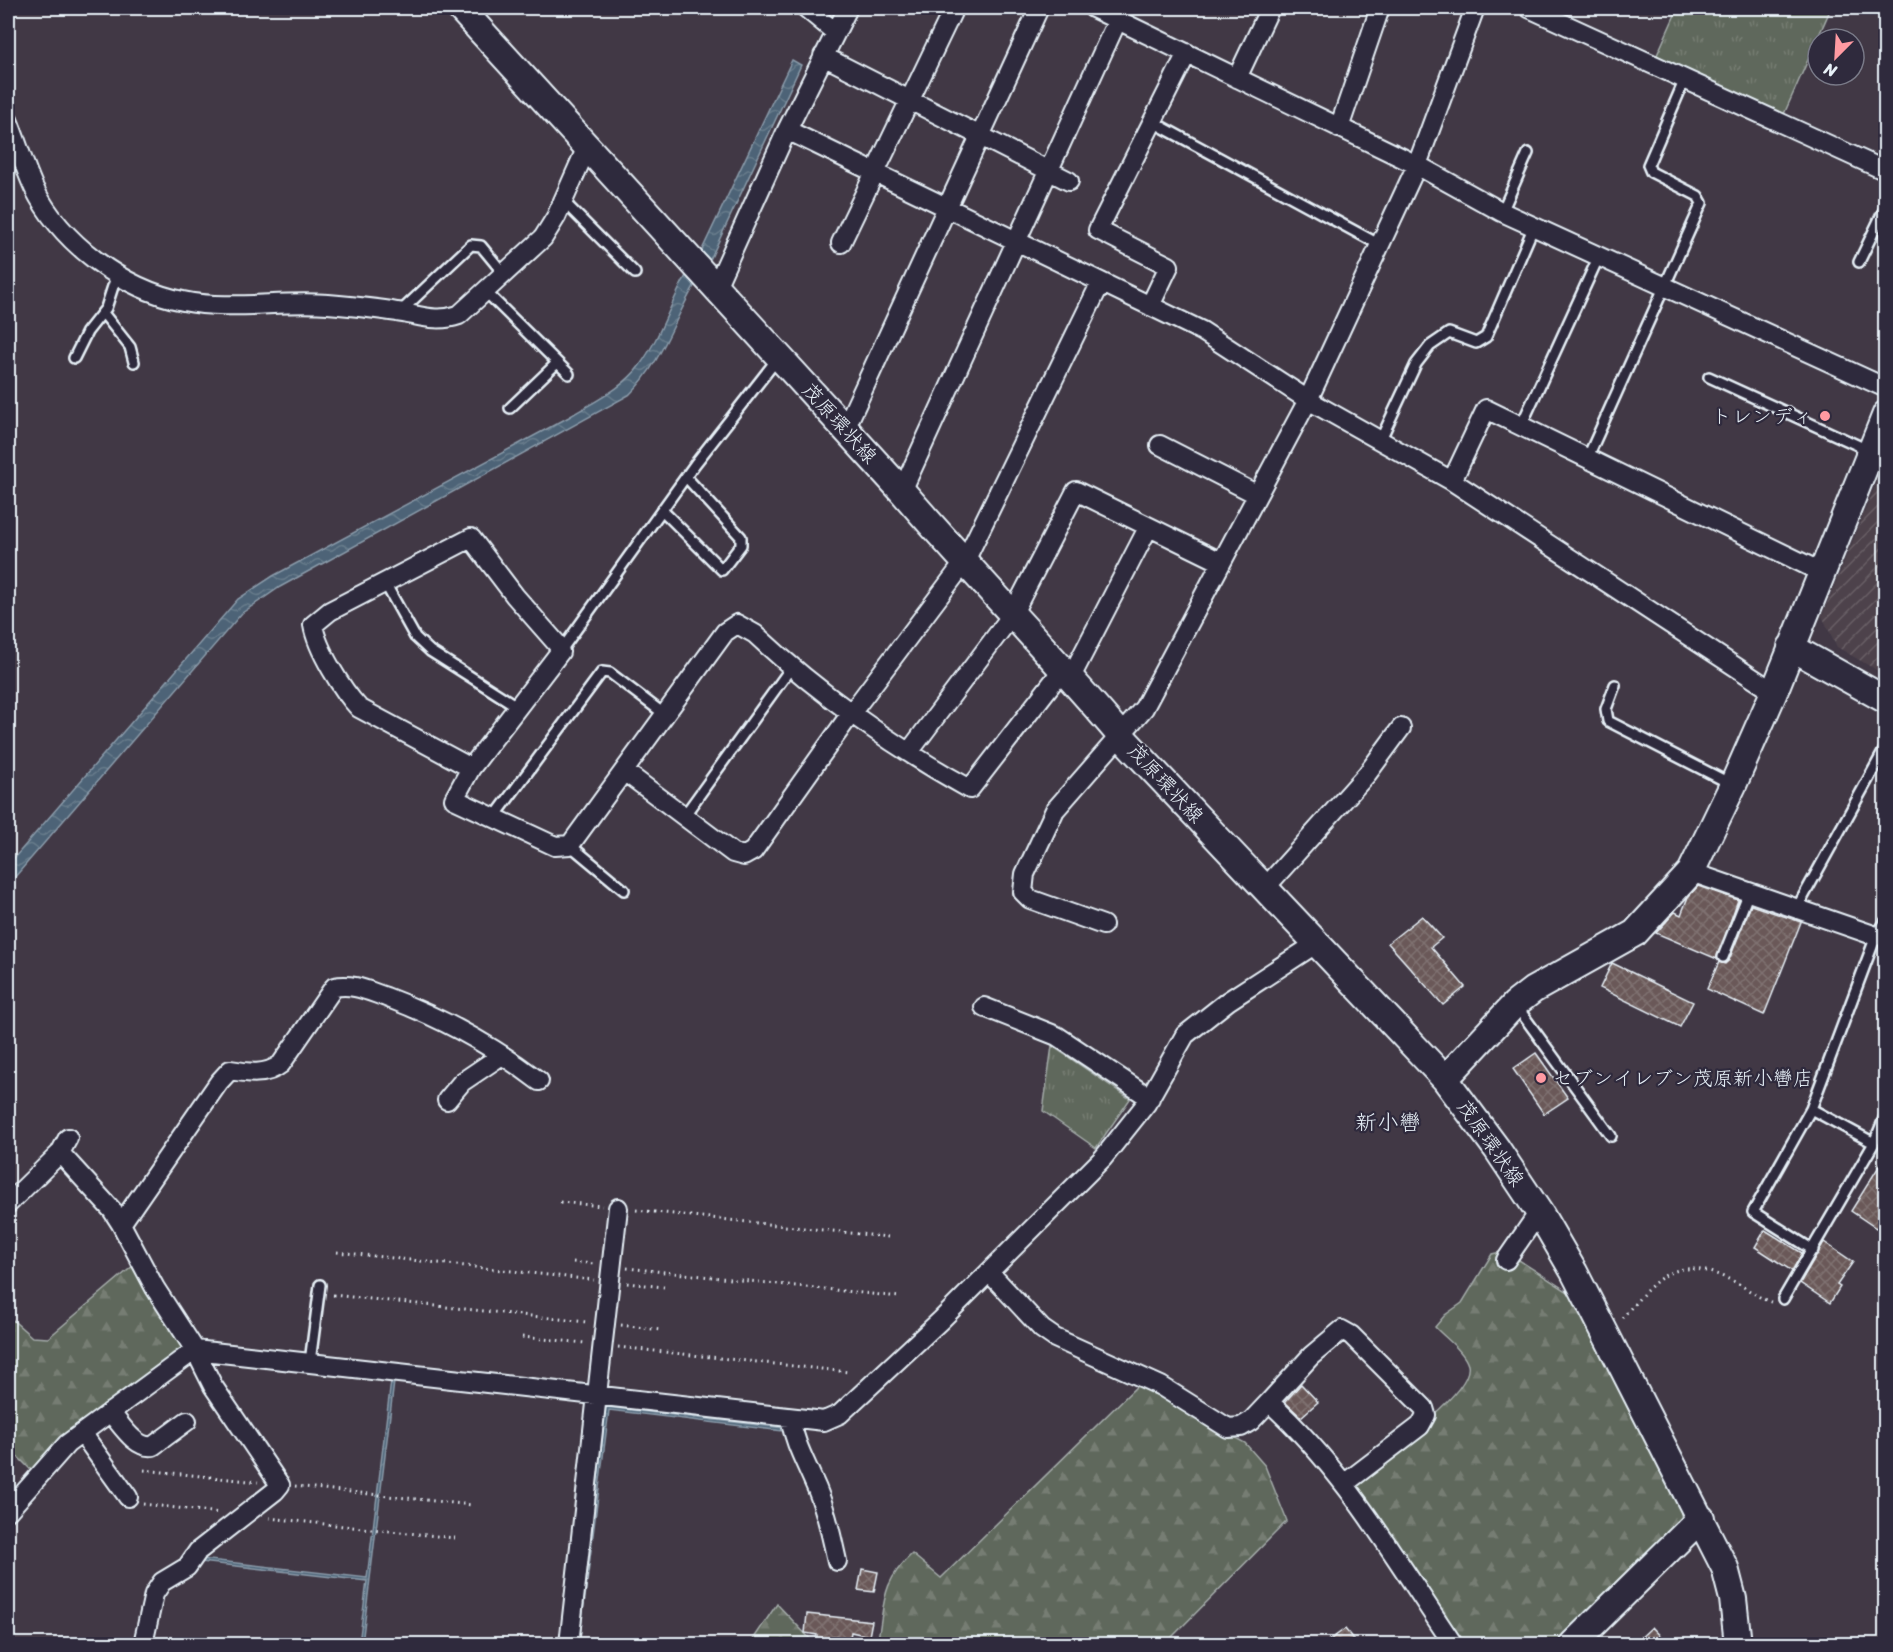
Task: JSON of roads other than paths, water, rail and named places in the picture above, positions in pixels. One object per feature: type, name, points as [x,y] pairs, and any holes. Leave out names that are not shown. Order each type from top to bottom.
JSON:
[{"type":"main road","name":"茂原環状線","points":[[460,8],[902,491],[1120,735],[1445,1078],[1539,1212],[1607,1335],[1725,1568],[1733,1599],[1738,1644]]},
{"type":"main road","points":[[1445,1078],[1515,1004],[1533,990],[1635,933],[1671,897],[1691,872],[1774,692],[1886,414]]},
{"type":"main road","points":[[1791,647],[1886,700]]},
{"type":"main road","points":[[1573,1644],[1701,1518]]},
{"type":"street","points":[[806,8],[835,32]]},
{"type":"street","points":[[716,287],[823,56],[848,8]]},
{"type":"street","points":[[841,243],[954,8]]},
{"type":"street","points":[[845,429],[1039,8]]},
{"type":"street","points":[[1093,8],[1120,14],[1187,53],[1418,165],[1502,212],[1886,388]]},
{"type":"street","points":[[1237,78],[1270,8]]},
{"type":"street","points":[[1339,128],[1380,8]]},
{"type":"street","points":[[1103,925],[1030,899],[1023,892],[1025,874],[1054,810],[1144,708],[1308,400],[1418,165],[1475,8]]},
{"type":"street","points":[[1528,8],[1886,171]]},
{"type":"street","points":[[902,491],[1120,14]]},
{"type":"street","points":[[1150,306],[1169,266],[1098,230],[1187,53]]},
{"type":"street","points":[[823,56],[1070,181]]},
{"type":"street","points":[[8,120],[35,189],[56,220],[93,259],[117,274],[183,301],[239,304],[308,302],[400,312],[421,318],[447,319],[459,315],[543,238],[563,201],[587,147]]},
{"type":"street","points":[[788,130],[1202,331],[1308,400],[1452,481],[1774,692]]},
{"type":"street","points":[[624,771],[733,853],[744,856],[753,851],[852,712],[964,563],[1101,282]]},
{"type":"street","points":[[1452,481],[1486,409],[1821,572]]},
{"type":"street","points":[[1160,445],[1256,494]]},
{"type":"street","points":[[909,752],[1012,615],[1076,491],[1221,562]]},
{"type":"street","points":[[471,768],[358,708],[349,698],[315,636],[313,625],[319,619],[471,538],[515,596],[558,645],[560,652],[471,768],[454,799],[555,846],[570,845],[725,632],[738,624],[755,634],[852,712],[909,752],[970,789],[1067,673],[1148,528]]},
{"type":"street","points":[[1265,888],[1367,774],[1401,728]]},
{"type":"street","points":[[1691,872],[1797,908],[1882,932]]},
{"type":"street","points":[[8,1511],[67,1444],[195,1350],[824,1421],[840,1414],[989,1272],[1103,1158],[1150,1098],[1185,1035],[1228,1001],[1317,943]]},
{"type":"street","points":[[121,1224],[219,1082],[230,1071],[249,1073],[273,1071],[281,1064],[333,987],[348,984],[422,1010],[466,1031],[539,1081]]},
{"type":"street","points":[[984,1007],[1057,1036],[1150,1098]]},
{"type":"street","points":[[447,1100],[462,1082],[502,1055]]},
{"type":"street","points":[[8,1204],[64,1145],[121,1224],[155,1288],[195,1350],[213,1386],[280,1485],[198,1551],[187,1567],[162,1582],[154,1594],[143,1644]]},
{"type":"street","points":[[568,1644],[618,1208]]},
{"type":"street","points":[[1506,1260],[1539,1212]]},
{"type":"street","points":[[989,1272],[1042,1329],[1055,1338],[1161,1386],[1228,1428],[1241,1427],[1251,1421],[1311,1356],[1342,1330],[1351,1335],[1424,1408],[1426,1415],[1420,1426],[1344,1484]]},
{"type":"street","points":[[1269,1402],[1302,1433],[1344,1484],[1453,1644]]},
{"type":"street","points":[[110,1412],[139,1444],[146,1447],[153,1446],[187,1421]]},
{"type":"street","points":[[790,1418],[795,1442],[821,1501],[837,1562]]},
{"type":"street","points":[[82,1434],[134,1501]]},
{"type":"lane","points":[[1587,459],[1702,203],[1698,196],[1651,172],[1648,165],[1685,79]]},
{"type":"lane","points":[[1153,122],[1382,246]]},
{"type":"lane","points":[[1502,212],[1528,153]]},
{"type":"lane","points":[[563,201],[635,273]]},
{"type":"lane","points":[[1859,262],[1886,206]]},
{"type":"lane","points":[[1380,441],[1416,364],[1430,346],[1449,333],[1476,343],[1486,337],[1534,226]]},
{"type":"lane","points":[[400,312],[471,244],[481,246],[504,274]]},
{"type":"lane","points":[[1521,426],[1599,256]]},
{"type":"lane","points":[[74,358],[87,332],[103,313],[117,274]]},
{"type":"lane","points":[[485,291],[569,374]]},
{"type":"lane","points":[[103,313],[130,347],[134,362]]},
{"type":"lane","points":[[560,652],[686,477],[779,356]]},
{"type":"lane","points":[[510,408],[557,363]]},
{"type":"lane","points":[[1710,377],[1870,451]]},
{"type":"lane","points":[[663,512],[722,570],[741,545],[741,537],[686,477]]},
{"type":"lane","points":[[385,583],[415,637],[430,651],[518,707]]},
{"type":"lane","points":[[684,816],[793,665]]},
{"type":"lane","points":[[493,819],[602,672],[610,674],[664,714]]},
{"type":"lane","points":[[1615,685],[1606,709],[1608,721],[1733,785]]},
{"type":"lane","points":[[1797,908],[1886,747]]},
{"type":"lane","points":[[570,845],[624,890]]},
{"type":"lane","points":[[1723,957],[1749,892]]},
{"type":"lane","points":[[1813,1250],[1753,1212],[1811,1109],[1882,932]]},
{"type":"lane","points":[[1515,1004],[1611,1136]]},
{"type":"lane","points":[[1811,1109],[1875,1143]]},
{"type":"lane","points":[[1783,1299],[1875,1143],[1886,1114]]},
{"type":"lane","points":[[310,1362],[320,1285]]},
{"type":"water","points":[[792,60],[801,65],[708,264],[697,280],[653,365],[629,395],[280,587],[242,613],[8,885],[8,865],[238,599],[273,576],[569,417],[607,394],[633,374],[649,352],[683,281],[700,254]]},
{"type":"water","points":[[391,1381],[394,1382],[362,1644],[359,1644],[367,1581],[201,1562],[201,1559],[367,1578]]},
{"type":"water","points":[[606,1407],[784,1428],[783,1431],[609,1410],[579,1644]]},
{"type":"place","name":"トレンディ","points":[[1825,416]]},
{"type":"place","name":"セブンイレブン茂原新小轡店","points":[[1541,1078]]},
{"type":"district","name":"新小轡","points":[[1388,1122]]}]
